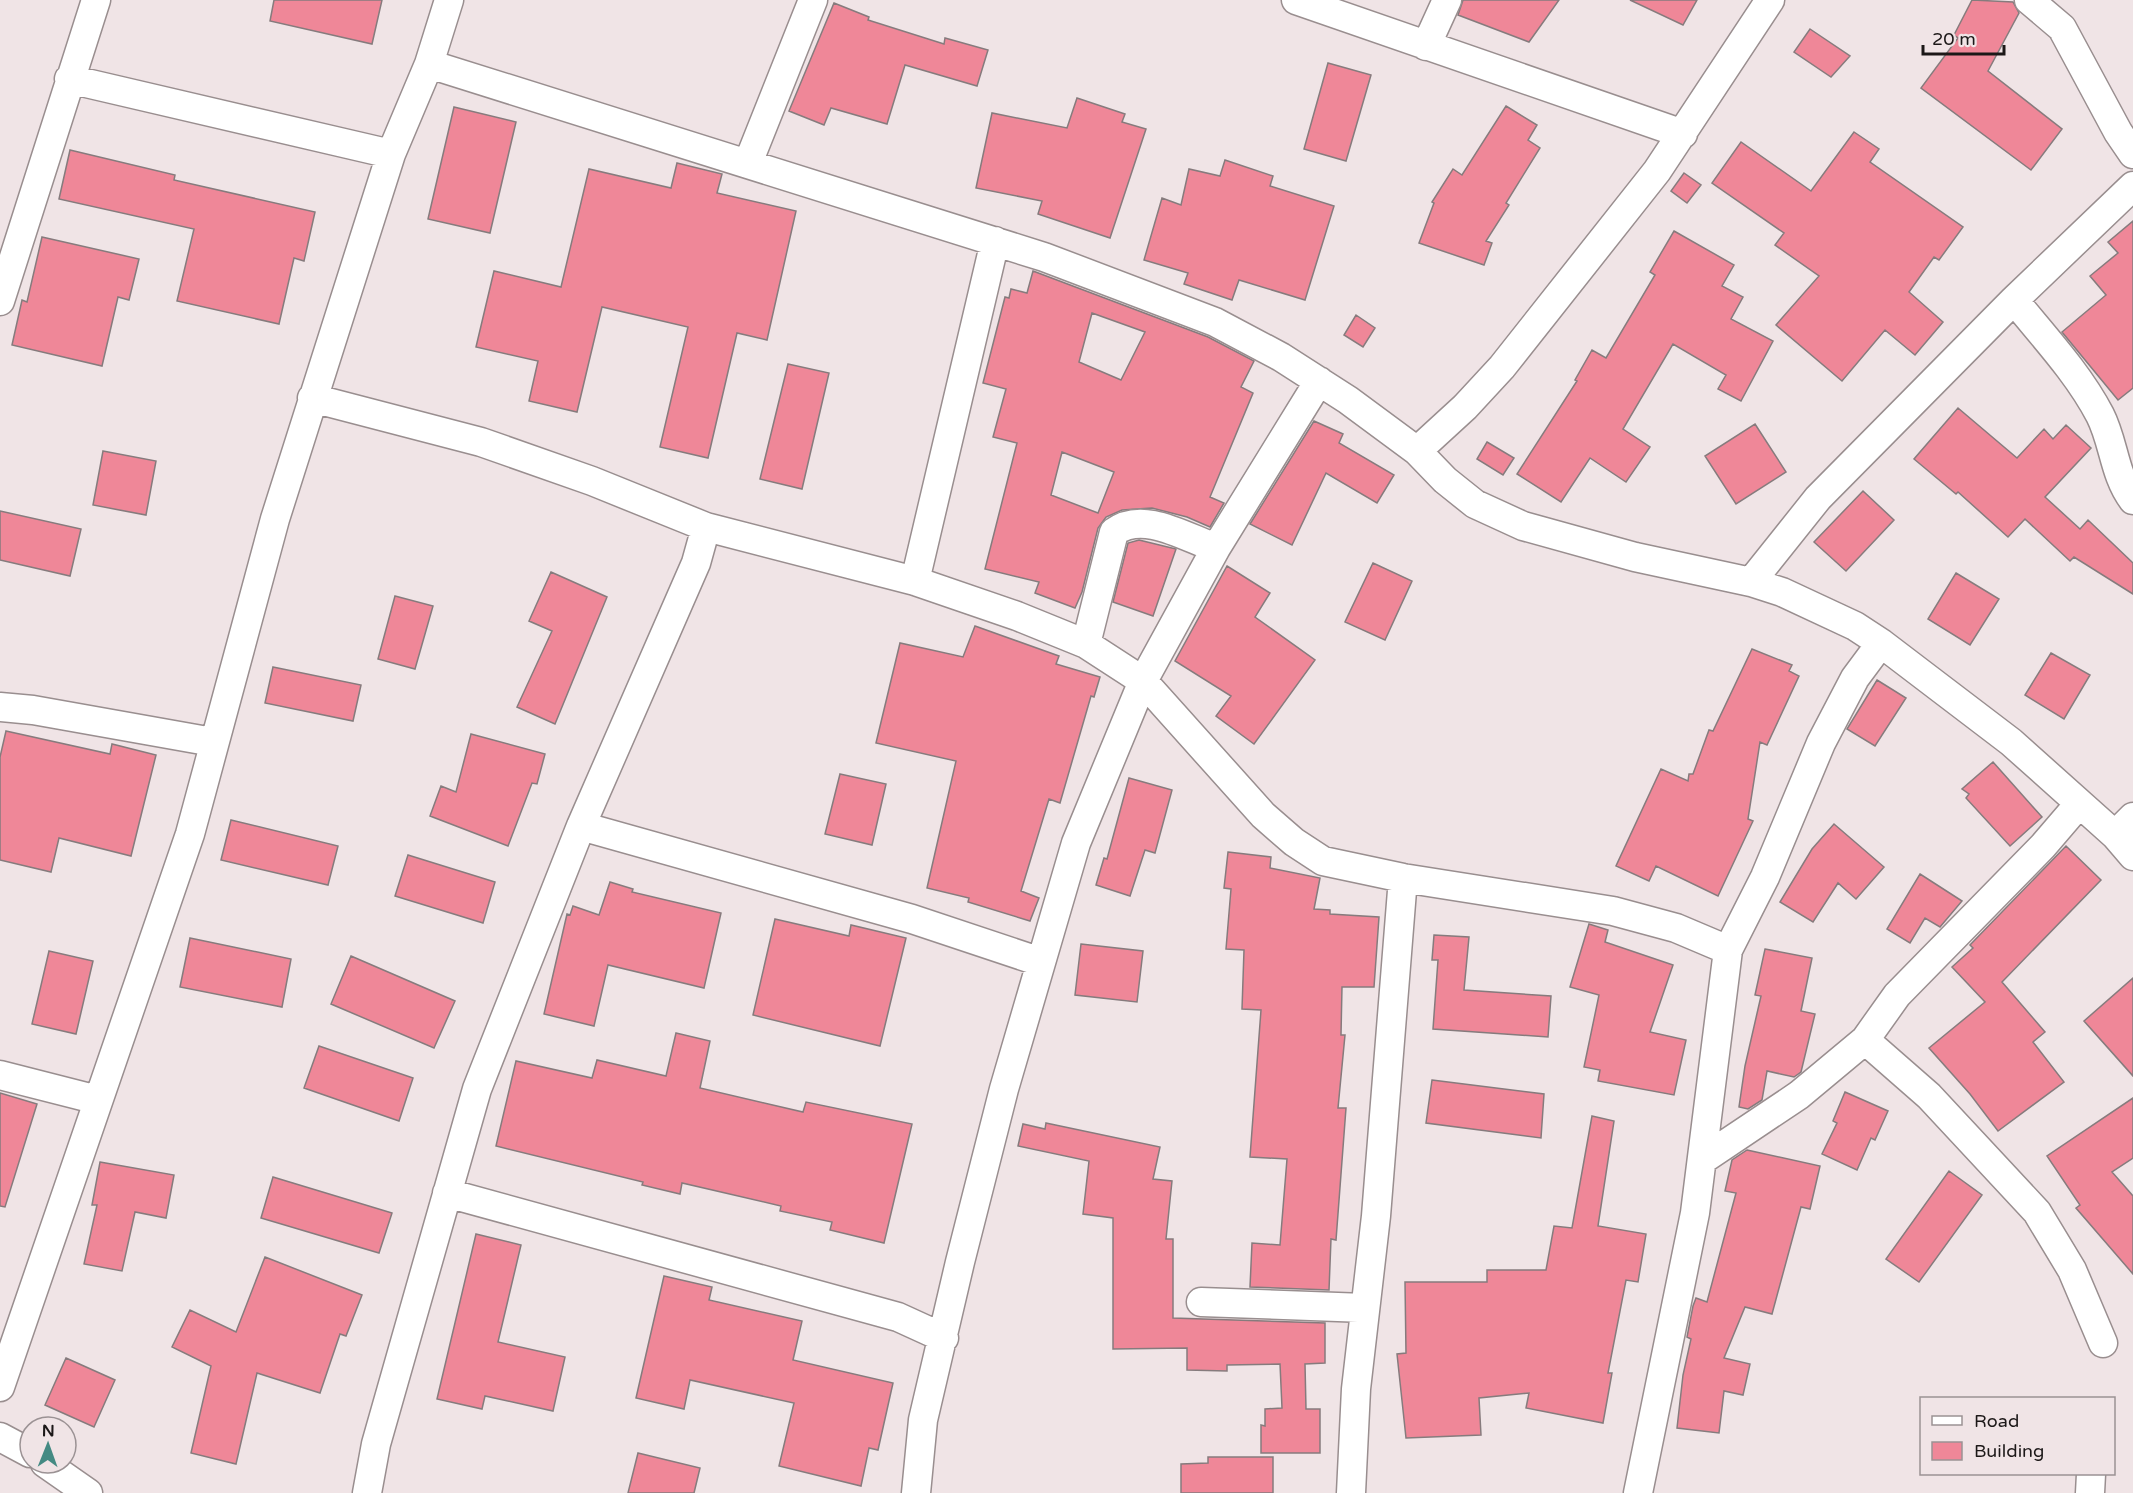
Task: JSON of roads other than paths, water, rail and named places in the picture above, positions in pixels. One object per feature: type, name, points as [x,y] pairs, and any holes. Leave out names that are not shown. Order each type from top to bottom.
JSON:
[{"type":"street","points":[[0,301],[96,0]]},
{"type":"street","points":[[0,1387],[190,834],[275,519],[312,398],[391,154],[429,64],[449,0]]},
{"type":"street","points":[[748,163],[813,0]]},
{"type":"street","points":[[1296,0],[1683,134]]},
{"type":"street","points":[[1426,46],[1448,0]]},
{"type":"street","points":[[1417,451],[1465,407],[1502,367],[1657,171],[1770,0]]},
{"type":"street","points":[[2028,0],[2062,28],[2118,132],[2133,154]]},
{"type":"street","points":[[429,64],[1044,257],[1215,322],[1281,357],[1319,381],[1417,451],[1445,480],[1475,504],[1523,526],[1635,557],[1751,582],[1782,592],[1855,626],[1881,642],[2011,742],[2079,804],[2127,836]]},
{"type":"street","points":[[69,79],[391,154]]},
{"type":"street","points":[[1751,582],[1818,498],[2014,300],[2133,186]]},
{"type":"street","points":[[915,581],[995,241]]},
{"type":"street","points":[[2014,300],[2087,390],[2102,418],[2124,488],[2133,501]]},
{"type":"street","points":[[916,1493],[923,1420],[1004,1089],[1076,843],[1143,681],[1216,548],[1319,381]]},
{"type":"street","points":[[312,398],[481,442],[592,482],[706,527],[915,581],[1017,616],[1086,644],[1143,681],[1263,815],[1294,842],[1323,861],[1403,878],[1613,910],[1676,928],[1728,950]]},
{"type":"street","points":[[1086,644],[1114,532],[1124,525],[1143,521],[1216,548]]},
{"type":"street","points":[[367,1493],[376,1444],[477,1089],[581,826],[696,563],[706,527]]},
{"type":"street","points":[[1638,1493],[1695,1213],[1728,950],[1765,877],[1821,743],[1855,678],[1881,642]]},
{"type":"street","points":[[0,707],[33,710],[213,742]]},
{"type":"street","points":[[1702,1160],[1799,1095],[1865,1040],[1897,995],[2043,846],[2079,804]]},
{"type":"street","points":[[581,826],[912,919],[1041,962]]},
{"type":"street","points":[[1351,1493],[1356,1389],[1396,998],[1403,878]]},
{"type":"street","points":[[1865,1040],[1929,1096],[2037,1212],[2072,1270],[2103,1343]]},
{"type":"street","points":[[0,1075],[98,1100]]},
{"type":"street","points":[[447,1193],[551,1224],[898,1317],[944,1338]]},
{"type":"street","points":[[1201,1302],[1365,1308]]},
{"type":"street","points":[[0,1437],[18,1447]]},
{"type":"street","points":[[62,1475],[88,1493]]},
{"type":"street","points":[[2090,1493],[2091,1475]]}]
